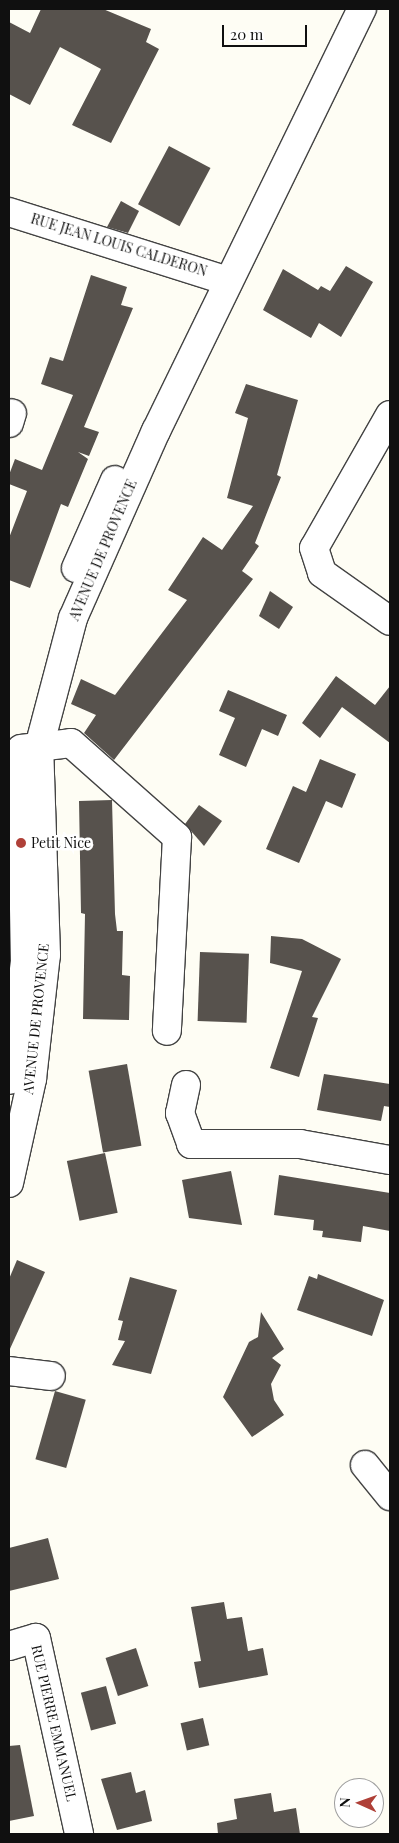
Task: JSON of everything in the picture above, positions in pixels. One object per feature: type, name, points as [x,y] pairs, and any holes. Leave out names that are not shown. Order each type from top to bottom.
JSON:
[{"type":"street","name":"AVENUE DE PROVENCE","points":[[9,1080],[25,960],[23,748],[72,618],[222,278],[362,9]]},
{"type":"street","name":"RUE JEAN LOUIS CALDERON","points":[[9,212],[222,278]]},
{"type":"street","points":[[390,416],[314,548],[322,573],[390,621]]},
{"type":"street","points":[[23,748],[70,743],[177,838],[167,1031]]},
{"type":"street","name":"AVENUE DE PROVENCE","points":[[9,1183],[14,1148],[32,1080],[46,955],[23,748]]},
{"type":"street","points":[[186,1085],[180,1113],[191,1144],[300,1144],[390,1160]]},
{"type":"street","points":[[9,1370],[51,1376]]},
{"type":"street","points":[[365,1465],[390,1496]]},
{"type":"street","name":"RUE PIERRE EMMANUEL","points":[[9,1646],[36,1638],[79,1834]]},
{"type":"building","points":[[41,9],[103,9],[151,29],[146,42],[159,49],[111,143],[72,125],[101,69],[60,47],[30,105],[9,94],[9,22],[30,33]]},
{"type":"building","points":[[169,146],[210,168],[180,226],[138,204]]},
{"type":"building","points":[[121,201],[139,211],[128,233],[107,227]]},
{"type":"building","points":[[346,266],[373,282],[341,337],[319,323],[311,338],[263,310],[283,269],[318,290],[321,286],[330,291]]},
{"type":"building","points":[[91,275],[127,287],[121,305],[133,308],[84,427],[99,432],[89,456],[78,452],[88,459],[68,507],[61,504],[30,588],[9,580],[9,538],[27,491],[9,484],[9,475],[15,459],[42,470],[73,395],[41,384],[50,357],[63,361]]},
{"type":"building","points":[[246,384],[298,400],[277,475],[281,477],[255,543],[259,546],[242,571],[253,579],[114,760],[84,733],[96,715],[71,704],[81,679],[115,695],[187,600],[168,590],[203,537],[222,550],[253,506],[227,498],[248,418],[235,413]]},
{"type":"building","points":[[270,591],[293,607],[279,629],[259,616]]},
{"type":"building","points":[[336,676],[375,705],[390,686],[390,743],[342,707],[320,738],[302,723]]},
{"type":"building","points":[[228,690],[287,715],[278,736],[262,729],[246,767],[219,755],[235,718],[219,711]]},
{"type":"building","points":[[320,759],[356,774],[342,808],[326,801],[299,863],[266,849],[293,786],[306,792]]},
{"type":"building","points":[[112,800],[115,914],[117,931],[123,931],[122,975],[130,976],[129,1020],[83,1019],[85,914],[81,913],[79,801]]},
{"type":"building","points":[[199,805],[222,821],[204,846],[185,824]]},
{"type":"building","points":[[271,936],[302,939],[341,959],[312,1017],[318,1018],[299,1077],[270,1068],[302,971],[270,963]]},
{"type":"building","points":[[200,952],[249,954],[247,1023],[198,1021]]},
{"type":"building","points":[[127,1064],[141,1146],[103,1153],[89,1071]]},
{"type":"building","points":[[324,1074],[390,1084],[390,1107],[384,1106],[381,1121],[317,1110]]},
{"type":"building","points":[[105,1153],[118,1213],[80,1221],[67,1161]]},
{"type":"building","points":[[231,1171],[242,1225],[189,1218],[182,1180]]},
{"type":"building","points":[[279,1175],[390,1193],[390,1231],[363,1226],[361,1242],[322,1237],[323,1231],[313,1230],[314,1220],[274,1215]]},
{"type":"building","points":[[17,1260],[45,1272],[9,1351],[9,1279]]},
{"type":"building","points":[[318,1274],[384,1300],[372,1336],[297,1310],[309,1276],[317,1279]]},
{"type":"building","points":[[130,1277],[177,1290],[151,1374],[112,1365],[125,1341],[118,1340],[123,1321],[118,1320]]},
{"type":"building","points":[[261,1312],[284,1349],[272,1358],[281,1365],[271,1384],[274,1400],[284,1415],[252,1437],[223,1397],[249,1342],[258,1337]]},
{"type":"building","points":[[55,1391],[86,1400],[66,1468],[35,1459]]},
{"type":"building","points":[[48,1538],[59,1579],[9,1591],[9,1548]]},
{"type":"building","points":[[224,1602],[227,1619],[242,1617],[248,1651],[263,1648],[268,1675],[199,1688],[194,1662],[201,1661],[191,1607]]},
{"type":"building","points":[[136,1648],[148,1686],[118,1696],[106,1658]]},
{"type":"building","points":[[106,1686],[116,1724],[91,1730],[81,1693]]},
{"type":"building","points":[[203,1718],[209,1745],[187,1750],[181,1723]]},
{"type":"building","points":[[20,1745],[34,1816],[9,1821],[9,1746]]},
{"type":"building","points":[[131,1772],[136,1793],[145,1790],[152,1821],[117,1830],[101,1779]]},
{"type":"building","points":[[271,1793],[274,1812],[296,1808],[300,1834],[218,1834],[217,1823],[237,1819],[234,1799]]},
{"type":"place","name":"Petit Nice","points":[[21,843]]}]
